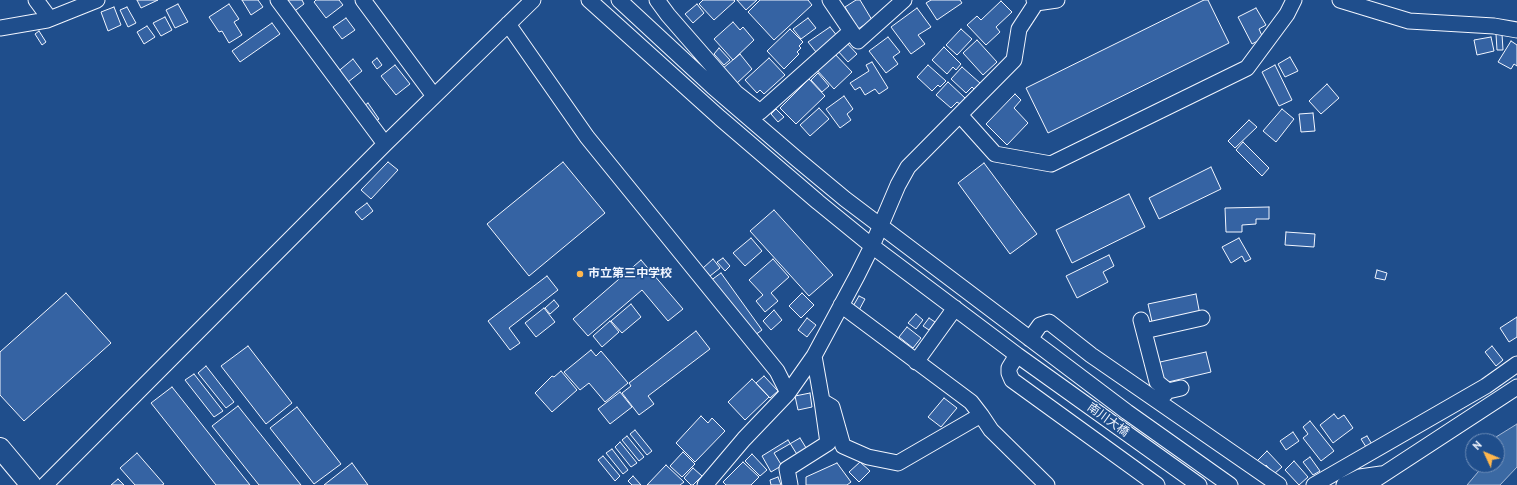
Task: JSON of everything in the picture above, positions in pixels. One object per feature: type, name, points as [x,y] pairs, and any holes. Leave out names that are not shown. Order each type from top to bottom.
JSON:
[{"type":"main road","points":[[0,448],[31,485]]},
{"type":"street","points":[[36,0],[50,19]]},
{"type":"street","points":[[0,28],[50,19],[97,0]]},
{"type":"street","points":[[278,0],[385,144]]},
{"type":"street","points":[[363,0],[434,96]]},
{"type":"street","points":[[46,485],[385,144],[533,0]]},
{"type":"street","name":"南川大橋","points":[[589,0],[720,118],[872,246],[1018,355],[1199,485]]},
{"type":"street","points":[[620,0],[719,84],[736,93],[798,160],[881,227],[1133,416],[1230,485]]},
{"type":"street","points":[[657,0],[719,84]]},
{"type":"street","points":[[830,0],[858,41],[897,2]]},
{"type":"street","points":[[705,485],[744,439],[788,393],[814,356],[872,246],[898,185],[908,167],[1014,60],[1019,29],[1035,2],[1057,0]]},
{"type":"street","points":[[960,115],[995,154],[1052,164],[1247,68],[1287,14],[1294,0]]},
{"type":"street","points":[[1340,0],[1410,21],[1494,26],[1517,30]]},
{"type":"street","points":[[508,24],[587,137],[777,371],[788,393]]},
{"type":"street","points":[[756,116],[851,31]]},
{"type":"street","points":[[841,305],[970,402],[991,430],[1047,485]]},
{"type":"street","points":[[916,362],[955,308]]},
{"type":"street","points":[[1202,318],[1143,325],[1158,382],[1169,393],[1279,485]]},
{"type":"street","points":[[1030,339],[1040,325],[1049,322],[1091,355],[1169,393]]},
{"type":"street","points":[[1018,355],[1009,368],[1009,373],[1012,380],[1157,485]]},
{"type":"street","points":[[790,485],[787,468],[828,443],[814,356]]},
{"type":"street","points":[[1314,485],[1486,386],[1517,364]]},
{"type":"street","points":[[1367,485],[1517,387]]},
{"type":"street","points":[[822,401],[832,407],[843,446],[868,457],[898,463],[981,415]]},
{"type":"street","points":[[1344,485],[1360,477],[1384,474]]},
{"type":"water","points":[[1517,424],[1517,467],[1500,485],[1467,485],[1477,473],[1505,473],[1505,433],[1502,433]]},
{"type":"building","points":[[137,0],[158,0],[141,8]]},
{"type":"building","points":[[242,0],[258,0],[263,7],[251,15]]},
{"type":"building","points":[[283,0],[302,0],[304,4],[292,13]]},
{"type":"building","points":[[316,0],[339,0],[343,5],[326,18],[314,2]]},
{"type":"building","points":[[703,0],[735,1],[714,20],[699,4]]},
{"type":"building","points":[[737,0],[757,0],[746,10]]},
{"type":"building","points":[[760,0],[808,0],[812,5],[774,40],[748,12]]},
{"type":"building","points":[[856,0],[860,0],[872,20],[858,29],[845,7]]},
{"type":"building","points":[[931,0],[960,0],[962,3],[937,20],[926,3]]},
{"type":"building","points":[[1204,0],[1208,0],[1229,43],[1048,133],[1026,88]]},
{"type":"building","points":[[1001,1],[1012,12],[996,27],[1000,32],[986,45],[967,25],[977,16],[981,20]]},
{"type":"building","points":[[178,4],[188,22],[175,28],[166,10]]},
{"type":"building","points":[[229,4],[239,19],[234,22],[242,35],[229,43],[222,31],[219,32],[209,17]]},
{"type":"building","points":[[697,4],[704,13],[693,23],[685,14]]},
{"type":"building","points":[[114,7],[121,25],[108,31],[101,12]]},
{"type":"building","points":[[127,7],[136,23],[128,27],[120,10]]},
{"type":"building","points":[[917,8],[931,27],[918,35],[925,44],[911,54],[891,27]]},
{"type":"building","points":[[1256,8],[1266,25],[1259,29],[1263,38],[1252,44],[1238,17]]},
{"type":"building","points":[[165,17],[172,30],[161,36],[153,23]]},
{"type":"building","points":[[346,18],[355,30],[342,39],[333,27]]},
{"type":"building","points":[[808,18],[816,28],[801,39],[793,29]]},
{"type":"building","points":[[733,22],[740,30],[743,27],[754,40],[733,60],[714,39]]},
{"type":"building","points":[[272,23],[280,34],[240,62],[232,51]]},
{"type":"building","points":[[147,26],[155,37],[144,44],[137,32]]},
{"type":"building","points":[[830,27],[838,37],[816,52],[808,42]]},
{"type":"building","points":[[790,29],[803,42],[799,46],[801,48],[797,52],[799,54],[784,69],[767,51]]},
{"type":"building","points":[[961,29],[972,39],[957,55],[946,45]]},
{"type":"building","points":[[39,31],[46,42],[42,45],[35,34]]},
{"type":"building","points":[[1496,34],[1502,34],[1503,50],[1497,50]]},
{"type":"building","points":[[888,37],[900,52],[893,57],[898,64],[886,73],[869,51]]},
{"type":"building","points":[[1491,37],[1494,51],[1477,55],[1474,40]]},
{"type":"building","points":[[977,40],[997,62],[983,75],[963,53]]},
{"type":"building","points":[[1511,41],[1517,45],[1517,66],[1514,64],[1511,69],[1498,62]]},
{"type":"building","points":[[846,42],[857,54],[848,62],[837,50]]},
{"type":"building","points":[[944,47],[961,64],[956,70],[953,67],[947,74],[932,60]]},
{"type":"building","points":[[719,48],[730,60],[724,65],[714,54]]},
{"type":"building","points":[[833,52],[852,72],[834,89],[816,69]]},
{"type":"building","points":[[740,54],[752,69],[736,84],[722,69]]},
{"type":"building","points":[[1290,57],[1298,71],[1285,77],[1278,64]]},
{"type":"building","points":[[377,58],[382,65],[377,69],[372,62]]},
{"type":"building","points":[[769,58],[785,75],[764,94],[760,90],[757,93],[745,80]]},
{"type":"building","points":[[353,59],[362,71],[343,86],[335,74]]},
{"type":"building","points":[[872,62],[888,88],[879,94],[875,89],[865,95],[860,87],[855,90],[850,83],[869,71],[866,65]]},
{"type":"building","points":[[395,65],[410,84],[396,95],[381,76]]},
{"type":"building","points":[[928,65],[946,81],[940,87],[938,85],[932,91],[917,77]]},
{"type":"building","points":[[1275,65],[1292,100],[1279,106],[1262,72]]},
{"type":"building","points":[[962,67],[980,83],[974,89],[972,87],[966,93],[951,79]]},
{"type":"building","points":[[818,73],[829,86],[822,92],[811,80]]},
{"type":"building","points":[[809,79],[825,96],[796,124],[780,108]]},
{"type":"building","points":[[948,82],[965,98],[960,104],[957,102],[951,108],[936,95]]},
{"type":"building","points":[[1327,84],[1339,98],[1321,114],[1309,101]]},
{"type":"building","points":[[1015,94],[1021,100],[1014,108],[1028,123],[1007,145],[986,124]]},
{"type":"building","points":[[844,96],[853,109],[847,114],[851,120],[840,128],[826,109]]},
{"type":"building","points":[[368,103],[379,119],[372,124],[360,109]]},
{"type":"building","points":[[819,108],[829,119],[810,136],[800,125]]},
{"type":"building","points":[[776,109],[784,117],[778,122],[771,114]]},
{"type":"building","points":[[1282,109],[1294,119],[1276,142],[1263,131]]},
{"type":"building","points":[[1313,113],[1315,131],[1301,132],[1299,114]]},
{"type":"building","points":[[1249,120],[1257,127],[1235,148],[1228,141]]},
{"type":"building","points":[[1243,142],[1269,168],[1262,176],[1236,150]]},
{"type":"building","points":[[388,162],[398,170],[371,199],[361,190]]},
{"type":"building","points":[[563,162],[605,213],[529,276],[487,224]]},
{"type":"building","points":[[984,163],[1037,234],[1010,254],[958,183]]},
{"type":"building","points":[[1211,167],[1221,189],[1159,219],[1149,198]]},
{"type":"building","points":[[1129,194],[1145,227],[1072,263],[1056,230]]},
{"type":"building","points":[[367,203],[373,211],[362,220],[355,212]]},
{"type":"building","points":[[1269,207],[1269,219],[1256,219],[1256,224],[1242,225],[1242,232],[1226,232],[1225,208]]},
{"type":"building","points":[[774,210],[833,275],[809,296],[750,231]]},
{"type":"building","points":[[1286,232],[1315,234],[1314,247],[1285,245]]},
{"type":"building","points":[[751,238],[762,251],[745,266],[733,253]]},
{"type":"building","points":[[1239,238],[1251,259],[1245,262],[1242,256],[1231,263],[1222,247]]},
{"type":"building","points":[[1109,255],[1114,266],[1103,272],[1108,282],[1077,298],[1066,276]]},
{"type":"building","points":[[723,258],[730,266],[725,271],[717,262]]},
{"type":"building","points":[[713,259],[720,268],[710,276],[703,268]]},
{"type":"building","points":[[773,259],[789,277],[771,293],[778,301],[765,312],[756,301],[763,295],[749,280]]},
{"type":"building","points":[[641,260],[683,309],[668,321],[642,290],[588,336],[573,319]]},
{"type":"building","points":[[1377,270],[1387,273],[1385,280],[1375,278]]},
{"type":"building","points":[[721,273],[762,330],[751,338],[710,281]]},
{"type":"building","points":[[547,276],[558,290],[509,328],[520,343],[510,350],[488,321]]},
{"type":"building","points":[[66,293],[111,343],[24,421],[0,395],[0,352]]},
{"type":"building","points":[[802,293],[814,305],[801,318],[789,306]]},
{"type":"building","points":[[1196,294],[1200,315],[1153,326],[1148,304]]},
{"type":"building","points":[[859,296],[865,299],[858,312],[852,308]]},
{"type":"building","points":[[554,300],[559,306],[550,314],[545,308]]},
{"type":"building","points":[[631,304],[641,317],[622,333],[611,321]]},
{"type":"building","points":[[544,308],[555,322],[536,337],[525,323]]},
{"type":"building","points":[[774,310],[782,320],[771,330],[763,321]]},
{"type":"building","points":[[916,314],[923,320],[916,329],[908,323]]},
{"type":"building","points":[[1517,317],[1517,337],[1509,342],[1500,328]]},
{"type":"building","points":[[807,318],[816,325],[807,337],[798,330]]},
{"type":"building","points":[[929,318],[935,322],[929,330],[923,326]]},
{"type":"building","points":[[610,321],[619,332],[602,347],[593,336]]},
{"type":"building","points":[[907,327],[921,338],[913,348],[899,337]]},
{"type":"building","points":[[696,331],[710,349],[648,396],[654,404],[639,415],[622,393],[631,386],[629,383]]},
{"type":"building","points":[[248,346],[292,403],[266,424],[221,366]]},
{"type":"building","points":[[1492,346],[1503,360],[1496,366],[1485,352]]},
{"type":"building","points":[[591,350],[596,356],[601,351],[628,383],[605,402],[589,383],[580,390],[564,372]]},
{"type":"building","points":[[1206,352],[1211,372],[1164,383],[1160,362]]},
{"type":"building","points":[[206,366],[234,402],[226,408],[198,373]]},
{"type":"building","points":[[561,371],[577,390],[552,412],[535,393],[552,376],[554,377]]},
{"type":"building","points":[[194,374],[223,411],[214,417],[185,380]]},
{"type":"building","points":[[764,376],[778,391],[770,398],[756,383]]},
{"type":"building","points":[[752,379],[769,397],[745,420],[728,402]]},
{"type":"building","points":[[172,387],[250,485],[216,485],[151,403]]},
{"type":"building","points":[[620,392],[632,407],[610,424],[598,409]]},
{"type":"building","points":[[810,393],[812,407],[798,410],[795,396]]},
{"type":"building","points":[[944,398],[957,408],[941,427],[928,417]]},
{"type":"building","points":[[238,406],[301,485],[259,485],[212,426]]},
{"type":"building","points":[[297,407],[341,464],[314,484],[270,428]]},
{"type":"building","points":[[1334,414],[1338,419],[1344,415],[1353,428],[1333,443],[1320,425]]},
{"type":"building","points":[[701,416],[708,423],[712,418],[725,431],[695,462],[676,443]]},
{"type":"building","points":[[1310,421],[1334,451],[1321,461],[1303,438],[1308,434],[1303,427]]},
{"type":"building","points":[[635,430],[652,451],[647,455],[630,434]]},
{"type":"building","points":[[1293,432],[1299,441],[1286,450],[1280,441]]},
{"type":"building","points":[[627,436],[644,457],[639,461],[622,440]]},
{"type":"building","points":[[1367,436],[1373,446],[1368,450],[1361,439]]},
{"type":"building","points":[[800,438],[808,451],[782,466],[774,453]]},
{"type":"building","points":[[788,440],[798,456],[771,472],[762,456]]},
{"type":"building","points":[[620,442],[637,463],[631,467],[615,447]]},
{"type":"building","points":[[612,449],[628,470],[623,474],[606,453]]},
{"type":"building","points":[[1267,451],[1282,467],[1274,474],[1266,465],[1263,468],[1257,461]]},
{"type":"building","points":[[683,452],[695,464],[682,477],[670,466]]},
{"type":"building","points":[[137,453],[164,484],[135,485],[120,468]]},
{"type":"building","points":[[752,454],[767,470],[760,476],[745,461]]},
{"type":"building","points":[[603,456],[620,476],[615,481],[598,460]]},
{"type":"building","points":[[1310,457],[1320,471],[1313,475],[1303,462]]},
{"type":"building","points":[[1294,461],[1308,477],[1299,485],[1285,470]]},
{"type":"building","points":[[743,462],[759,477],[751,485],[726,485],[723,482]]},
{"type":"building","points":[[860,462],[870,471],[859,482],[849,472]]},
{"type":"building","points":[[352,463],[368,485],[324,485]]},
{"type":"building","points":[[837,463],[851,482],[847,485],[806,485],[806,477]]},
{"type":"building","points":[[666,465],[684,482],[680,485],[647,485]]},
{"type":"building","points":[[693,468],[702,476],[693,485],[691,485],[684,478]]},
{"type":"building","points":[[633,476],[641,485],[632,485],[628,481]]},
{"type":"building","points":[[778,477],[781,485],[771,485],[770,480]]},
{"type":"building","points":[[118,479],[124,485],[111,485]]},
{"type":"place","name":"市立第三中学校","points":[[580,274]]}]
